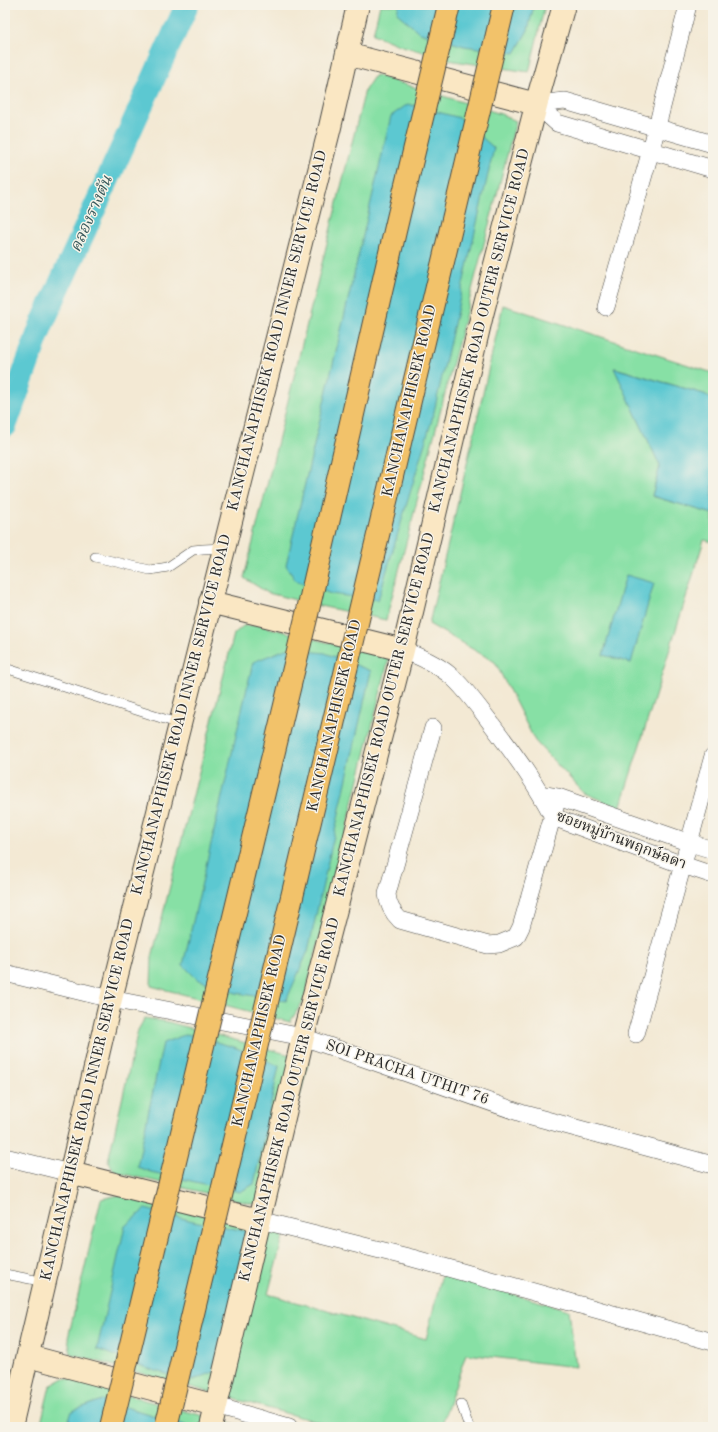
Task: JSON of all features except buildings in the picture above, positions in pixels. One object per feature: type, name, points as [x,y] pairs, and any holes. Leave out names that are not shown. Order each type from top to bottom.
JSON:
[{"type":"highway","points":[[111,1427],[308,610],[393,239],[449,5]]},
{"type":"highway","name":"KANCHANAPHISEK ROAD","points":[[166,1427],[504,5]]},
{"type":"main road","name":"KANCHANAPHISEK ROAD INNER SERVICE ROAD","points":[[11,1427],[110,999],[324,150],[358,5]]},
{"type":"main road","name":"KANCHANAPHISEK ROAD OUTER SERVICE ROAD","points":[[211,1427],[303,1037],[403,650],[482,315],[536,104],[564,5]]},
{"type":"main road","points":[[346,54],[536,104]]},
{"type":"main road","points":[[210,602],[403,650]]},
{"type":"main road","points":[[70,1173],[260,1220]]},
{"type":"main road","points":[[28,1356],[216,1406]]},
{"type":"street","points":[[606,307],[657,128],[688,5]]},
{"type":"street","points":[[536,104],[565,101],[713,144]]},
{"type":"street","points":[[536,104],[557,123],[713,168]]},
{"type":"street","name":"ซอยหมู่บ้านพฤกษ์ลดา","points":[[403,650],[434,664],[452,677],[490,722],[516,758],[541,794],[552,817],[713,875]]},
{"type":"street","points":[[433,728],[387,894],[388,904],[400,920],[488,945],[499,944],[516,937],[522,927],[558,797]]},
{"type":"street","points":[[636,1034],[713,756]]},
{"type":"street","name":"ซอยหมู่บ้านพฤกษ์ลดา","points":[[541,794],[558,797],[713,850]]},
{"type":"street","name":"SOI PRACHA UTHIT 76","points":[[5,973],[110,999],[303,1037],[524,1114],[713,1165]]},
{"type":"street","points":[[5,1156],[70,1173]]},
{"type":"street","points":[[260,1220],[412,1258],[713,1342]]},
{"type":"street","points":[[216,1406],[289,1427]]},
{"type":"lane","points":[[95,557],[150,570],[168,567],[193,550],[224,548]]},
{"type":"lane","points":[[5,668],[180,724]]},
{"type":"lane","points":[[5,1274],[45,1282]]},
{"type":"lane","points":[[461,1404],[469,1427]]},
{"type":"green space","points":[[380,5],[545,5],[529,72],[454,61],[399,45],[373,34]]},
{"type":"green space","points":[[375,75],[501,114],[516,121],[386,620],[268,593],[244,578],[365,90]]},
{"type":"green space","points":[[503,305],[713,373],[713,399],[704,394],[615,368],[660,466],[652,496],[713,514],[713,542],[704,540],[620,808],[584,793],[535,741],[495,662],[429,624]]},
{"type":"green space","points":[[258,625],[389,658],[304,1000],[290,1022],[151,986],[152,957],[234,634],[243,626]]},
{"type":"green space","points":[[145,1018],[168,1022],[309,1060],[272,1204],[257,1205],[115,1172],[108,1161],[138,1030]]},
{"type":"green space","points":[[119,1195],[284,1234],[268,1294],[426,1339],[442,1274],[569,1310],[576,1367],[466,1354],[441,1427],[336,1427],[71,1354],[68,1338],[101,1199]]},
{"type":"green space","points":[[64,1378],[87,1381],[144,1400],[245,1427],[40,1427],[50,1386]]},
{"type":"water","points":[[399,5],[534,5],[528,30],[515,53],[464,46],[420,33],[397,13]]},
{"type":"water","points":[[408,104],[460,118],[494,148],[433,416],[378,600],[331,594],[295,580],[286,565],[391,116]]},
{"type":"water","points":[[614,368],[704,394],[713,399],[713,514],[652,496],[660,466]]},
{"type":"water","points":[[626,575],[654,583],[631,663],[603,655]]},
{"type":"water","points":[[286,649],[325,653],[371,671],[308,951],[286,1001],[236,993],[197,979],[183,965],[253,662]]},
{"type":"water","points":[[187,1034],[234,1047],[279,1066],[254,1184],[240,1192],[151,1172],[137,1167],[163,1043]]},
{"type":"water","points":[[145,1209],[193,1221],[246,1231],[219,1370],[191,1381],[149,1369],[97,1349],[125,1226]]},
{"type":"water","points":[[102,1400],[192,1427],[67,1427],[72,1411]]},
{"type":"waterway","name":"คลองรางตัน","points":[[5,426],[41,326],[187,5]]}]
